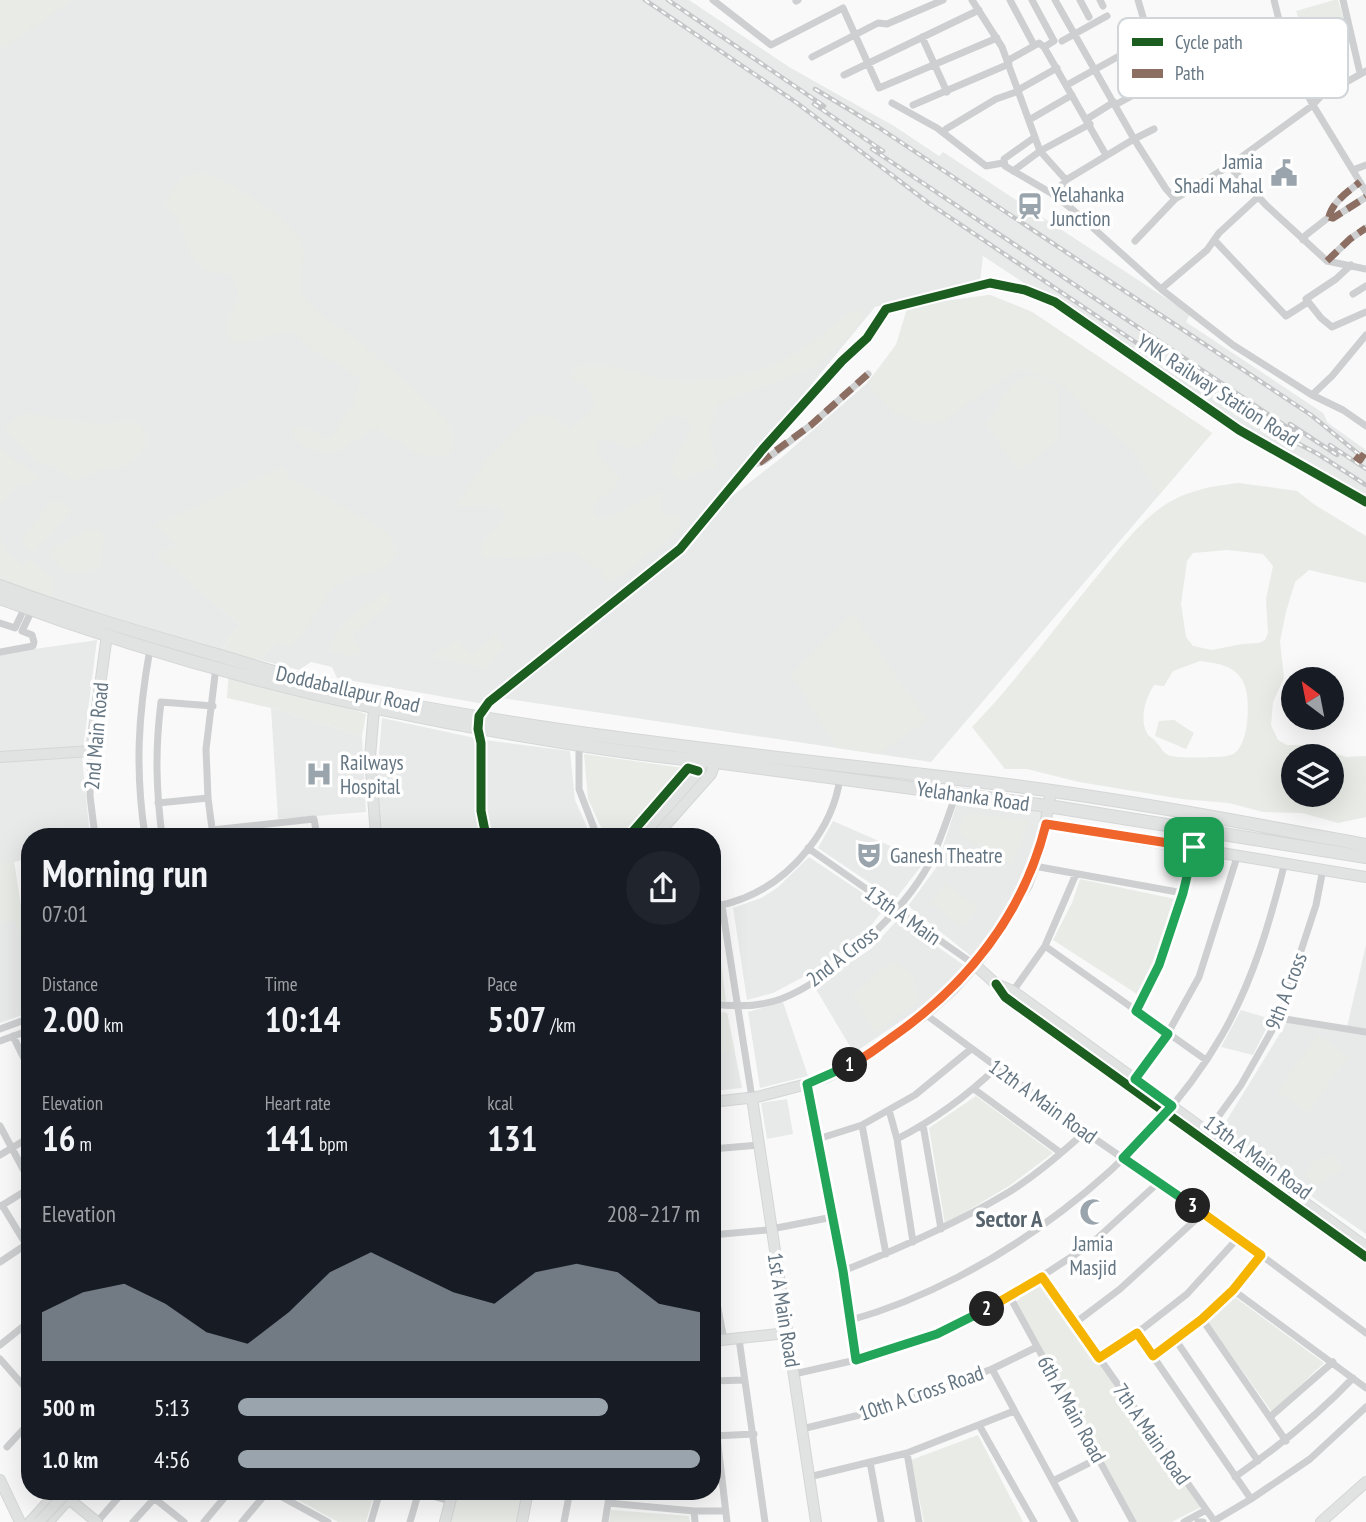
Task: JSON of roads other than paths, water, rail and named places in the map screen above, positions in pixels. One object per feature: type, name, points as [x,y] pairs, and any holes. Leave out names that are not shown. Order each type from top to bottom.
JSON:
[{"type":"main road","name":"Doddaballapur Road","points":[[0,586],[107,635],[374,709],[711,756]]},
{"type":"main road","name":"Doddaballapur Road","points":[[0,598],[29,609],[52,611],[313,684],[579,745],[693,762],[711,756]]},
{"type":"main road","name":"Yelahanka Road","points":[[711,756],[839,783],[1048,806],[1366,857]]},
{"type":"main road","name":"Yelahanka Road","points":[[711,756],[958,779],[1245,823],[1366,845]]},
{"type":"street","points":[[713,0],[771,45],[843,8],[878,88],[997,38]]},
{"type":"street","points":[[812,57],[877,23],[887,24],[943,0]]},
{"type":"street","points":[[972,0],[997,38],[1040,151],[1066,180]]},
{"type":"street","points":[[1032,0],[1054,41],[1044,47]]},
{"type":"street","points":[[1055,0],[1135,139],[1175,199]]},
{"type":"street","points":[[1080,0],[1089,17]]},
{"type":"street","points":[[1138,0],[1143,18]]},
{"type":"street","points":[[1274,0],[1278,18]]},
{"type":"street","points":[[1343,0],[1363,72]]},
{"type":"street","points":[[1011,1],[1034,45]]},
{"type":"street","points":[[844,75],[979,10]]},
{"type":"street","points":[[1062,41],[1107,16]]},
{"type":"street","points":[[922,37],[947,92]]},
{"type":"street","points":[[913,105],[1008,63],[1039,43],[1057,68],[1106,155]]},
{"type":"street","points":[[1067,85],[1118,58]]},
{"type":"street","points":[[946,129],[996,99],[1057,68]]},
{"type":"street","points":[[1029,120],[1072,95]]},
{"type":"street","points":[[1013,171],[1040,151],[1127,98]]},
{"type":"street","points":[[1310,98],[1366,191]]},
{"type":"street","points":[[1135,241],[1175,199],[1229,166],[1319,98]]},
{"type":"street","points":[[892,103],[937,128],[986,166],[1003,163],[1009,154],[1035,137]]},
{"type":"street","points":[[1054,195],[1066,180],[1154,129]]},
{"type":"street","points":[[1003,163],[1072,209],[1161,289],[1249,356],[1366,426]]},
{"type":"street","points":[[1353,170],[1366,165]]},
{"type":"street","points":[[1229,166],[1327,261],[1365,267]]},
{"type":"street","points":[[1329,217],[1330,211],[1360,182]]},
{"type":"street","points":[[1161,289],[1214,242],[1219,233],[1258,197]]},
{"type":"street","points":[[1303,240],[1306,234],[1329,217],[1333,218],[1366,197]]},
{"type":"street","points":[[1327,261],[1366,228]]},
{"type":"street","points":[[1214,242],[1286,316],[1351,265]]},
{"type":"street","name":"YNK Railway Station Road","points":[[479,722],[489,702],[680,549],[842,361],[867,338],[886,309],[990,282],[1025,290],[1055,302],[1239,430],[1366,502]]},
{"type":"street","points":[[1353,294],[1366,286]]},
{"type":"street","points":[[1307,302],[1332,327],[1366,312]]},
{"type":"street","points":[[1312,395],[1362,343],[1366,335]]},
{"type":"street","points":[[749,466],[764,461],[811,425],[868,374]]},
{"type":"street","points":[[19,629],[29,609]]},
{"type":"street","points":[[0,623],[19,629],[33,638],[33,646],[0,652]]},
{"type":"street","name":"2nd Main Road","points":[[94,828],[90,796],[91,751],[107,635]]},
{"type":"street","points":[[144,828],[137,747],[150,649]]},
{"type":"street","points":[[211,828],[206,749],[216,667]]},
{"type":"street","points":[[161,828],[155,750],[161,702],[213,706]]},
{"type":"street","points":[[374,709],[370,757],[375,828]]},
{"type":"street","points":[[479,722],[484,828]]},
{"type":"street","points":[[579,745],[579,789],[594,828]]},
{"type":"street","points":[[0,757],[91,751]]},
{"type":"street","points":[[649,828],[711,756]]},
{"type":"street","points":[[663,828],[711,774],[711,756]]},
{"type":"street","points":[[752,1098],[722,906],[758,892],[788,872],[823,826],[839,783]]},
{"type":"street","points":[[721,1101],[752,1098],[807,1084],[856,1062],[925,1014],[975,965],[1027,886],[1046,824],[1052,792]]},
{"type":"street","name":"2nd A Cross","points":[[721,1005],[738,1007],[780,999],[804,987],[866,942],[896,910],[928,865],[956,794]]},
{"type":"street","points":[[158,803],[208,798]]},
{"type":"street","points":[[248,828],[314,819],[316,828]]},
{"type":"street","points":[[1046,824],[1366,877]]},
{"type":"street","points":[[1136,1011],[1159,965],[1183,893],[1194,847]]},
{"type":"street","name":"13th A Main","points":[[808,849],[975,965],[996,984]]},
{"type":"street","points":[[1135,1079],[1168,1034],[1199,977],[1238,854]]},
{"type":"street","points":[[851,1320],[948,1283],[1038,1229],[1123,1158],[1170,1110],[1223,1034],[1250,975],[1272,917],[1285,862]]},
{"type":"street","points":[[1034,866],[1183,893]]},
{"type":"street","name":"9th A Cross","points":[[1205,1135],[1241,1085],[1279,1018],[1316,905],[1324,869]]},
{"type":"street","points":[[1013,991],[1045,946],[1076,874]]},
{"type":"street","points":[[1045,946],[1206,1060]]},
{"type":"street","name":"13th A Main Road","points":[[996,984],[1013,991],[1135,1079],[1170,1110]]},
{"type":"street","name":"13th A Main Road","points":[[996,984],[1005,997],[1170,1110],[1349,1239],[1366,1247]]},
{"type":"street","name":"12th A Main Road","points":[[925,1014],[1366,1333]]},
{"type":"street","points":[[1279,1018],[1366,1032]]},
{"type":"street","points":[[0,1029],[21,1021]]},
{"type":"street","points":[[0,1041],[21,1033]]},
{"type":"street","points":[[13,1036],[21,1052]]},
{"type":"street","points":[[818,1139],[862,1125],[915,1095],[971,1049]]},
{"type":"street","points":[[897,1139],[923,1125],[974,1089],[997,1067]]},
{"type":"street","points":[[807,1084],[843,1271],[856,1360]]},
{"type":"street","points":[[974,1089],[1061,1153]]},
{"type":"street","name":"1st A Main Road","points":[[752,1098],[816,1522]]},
{"type":"street","points":[[889,1110],[897,1139],[913,1242]]},
{"type":"street","points":[[862,1125],[886,1254]]},
{"type":"street","points":[[923,1125],[941,1229]]},
{"type":"street","points":[[0,1126],[21,1167]]},
{"type":"street","points":[[843,1271],[941,1229],[1006,1194],[1085,1132]]},
{"type":"street","points":[[0,1154],[21,1142]]},
{"type":"street","points":[[721,1148],[759,1145]]},
{"type":"street","points":[[794,1374],[856,1360],[937,1334],[1010,1297],[1091,1244],[1159,1182]]},
{"type":"street","points":[[21,1193],[1,1205],[21,1235]]},
{"type":"street","points":[[1074,1323],[1120,1289],[1203,1213]]},
{"type":"street","points":[[721,1234],[772,1229],[833,1217]]},
{"type":"street","points":[[1099,1358],[1137,1333],[1187,1294],[1238,1238]]},
{"type":"street","name":"13th A Main Road","points":[[1349,1239],[1366,1257]]},
{"type":"street","points":[[0,1262],[21,1250]]},
{"type":"street","points":[[1153,1356],[1202,1319],[1233,1290],[1261,1255]]},
{"type":"street","name":"7th A Main Road","points":[[1042,1277],[1214,1521]]},
{"type":"street","points":[[1233,1290],[1366,1388]]},
{"type":"street","name":"6th A Main Road","points":[[1010,1297],[1133,1522]]},
{"type":"street","points":[[1202,1319],[1286,1441]]},
{"type":"street","points":[[0,1345],[21,1329]]},
{"type":"street","points":[[721,1341],[787,1333]]},
{"type":"street","points":[[1137,1333],[1251,1499]]},
{"type":"street","points":[[738,1339],[765,1522]]},
{"type":"street","points":[[1175,1339],[1258,1461]]},
{"type":"street","name":"10th A Cross Road","points":[[802,1429],[884,1409],[992,1369],[1037,1347]]},
{"type":"street","points":[[0,1359],[21,1383]]},
{"type":"street","points":[[1270,1417],[1333,1362]]},
{"type":"street","points":[[992,1369],[1075,1522]]},
{"type":"street","points":[[1235,1477],[1286,1441],[1326,1407],[1353,1378]]},
{"type":"street","points":[[721,1381],[744,1380]]},
{"type":"street","points":[[1214,1521],[1310,1459],[1366,1407]]},
{"type":"street","points":[[809,1477],[906,1453],[1014,1411]]},
{"type":"street","points":[[979,1425],[1034,1522]]},
{"type":"street","points":[[7,1447],[21,1432]]},
{"type":"street","points":[[721,1436],[754,1434]]},
{"type":"street","points":[[906,1453],[919,1522]]},
{"type":"street","points":[[1053,1480],[1099,1458]]},
{"type":"street","points":[[870,1462],[881,1522]]},
{"type":"street","points":[[0,1480],[21,1522],[40,1500]]},
{"type":"street","points":[[1321,1522],[1366,1482]]},
{"type":"street","points":[[721,1495],[727,1522]]},
{"type":"street","points":[[30,1522],[50,1500]]},
{"type":"street","points":[[39,1522],[64,1500]]},
{"type":"street","points":[[48,1522],[66,1500]]},
{"type":"street","points":[[77,1500],[97,1522],[116,1500]]},
{"type":"street","points":[[137,1521],[153,1500]]},
{"type":"street","points":[[156,1500],[184,1522]]},
{"type":"street","points":[[204,1522],[222,1500]]},
{"type":"street","points":[[244,1521],[262,1500]]},
{"type":"street","points":[[287,1500],[328,1522]]},
{"type":"street","points":[[371,1522],[377,1500]]},
{"type":"street","points":[[410,1522],[416,1500]]},
{"type":"street","points":[[444,1522],[451,1500]]},
{"type":"street","points":[[522,1522],[526,1500]]},
{"type":"street","points":[[564,1522],[568,1500]]},
{"type":"street","points":[[605,1522],[608,1500]]},
{"type":"street","points":[[608,1503],[694,1511],[725,1511]]},
{"type":"street","points":[[1184,1522],[1206,1510]]},
{"type":"street","points":[[694,1511],[695,1522]]},
{"type":"railway","points":[[645,0],[797,103],[930,204],[1253,420],[1318,454],[1366,485]]},
{"type":"railway","points":[[668,0],[824,106]]},
{"type":"railway","points":[[815,89],[878,127],[1311,415],[1361,456]]},
{"type":"railway","points":[[814,104],[883,151]]},
{"type":"railway","points":[[872,149],[1296,433]]},
{"type":"railway","points":[[1290,424],[1337,455]]},
{"type":"railway","points":[[1330,445],[1366,469]]},
{"type":"place","name":"Jamia Shadi Mahal","points":[[1284,173]]},
{"type":"place","name":"Yelahanka Junction","points":[[1030,206]]},
{"type":"place","name":"Railways Hospital","points":[[319,774]]},
{"type":"place","name":"Ganesh Theatre","points":[[869,855]]},
{"type":"place","name":"Jamia Masjid","points":[[1093,1212]]},
{"type":"district","name":"Sector A","points":[[1009,1218]]}]
